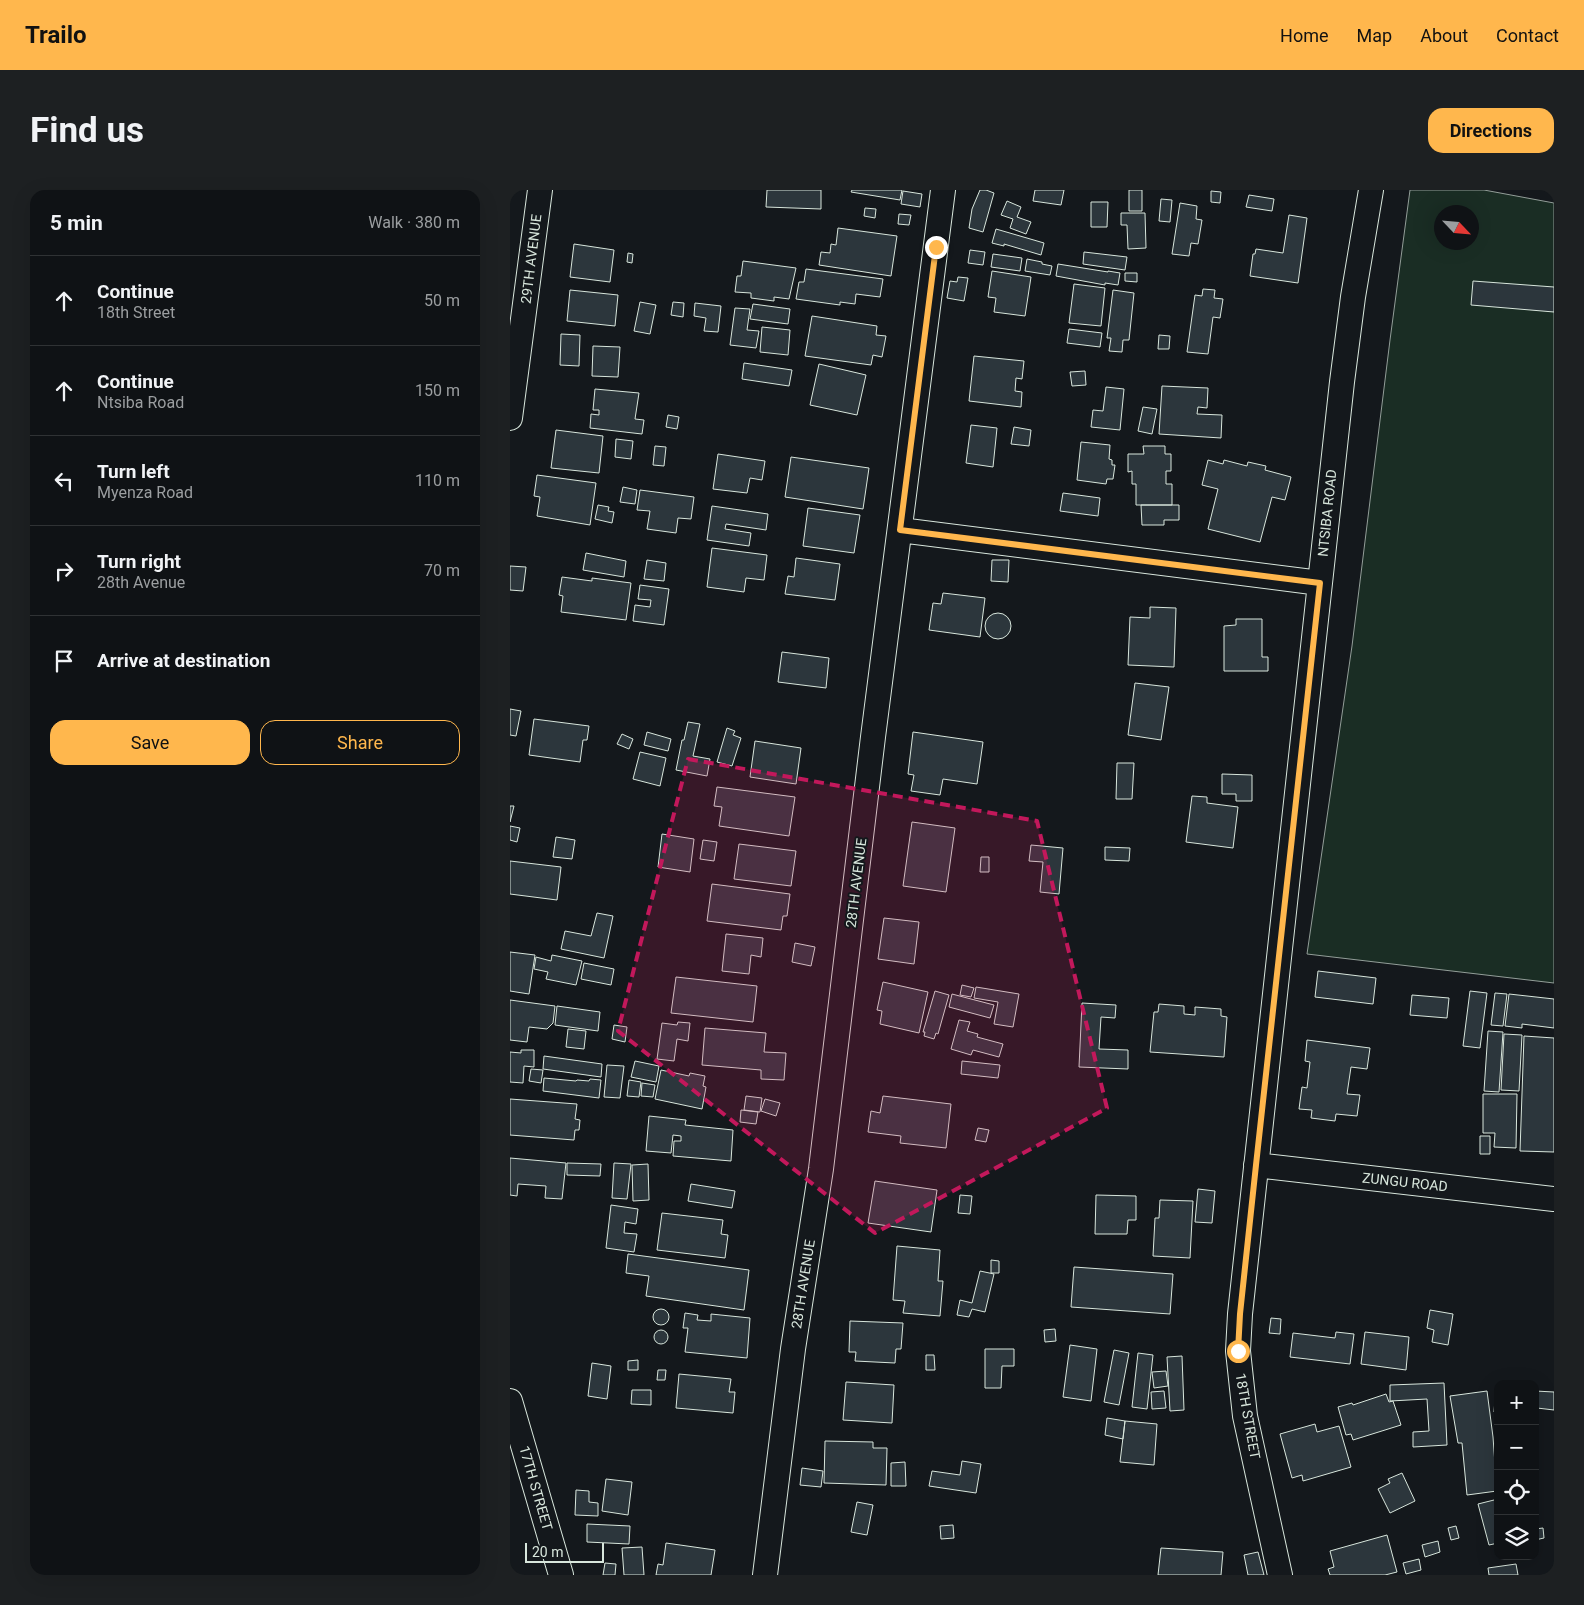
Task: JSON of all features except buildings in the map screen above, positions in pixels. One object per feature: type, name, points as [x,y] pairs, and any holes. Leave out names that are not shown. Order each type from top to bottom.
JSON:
[{"type":"street","name":"29TH AVENUE","points":[[510,418],[540,190]]},
{"type":"street","name":"28TH AVENUE","points":[[765,1575],[793,1349],[821,1169],[944,190]]},
{"type":"street","name":"NTSIBA ROAD","points":[[1256,1165],[1352,307],[1371,190]]},
{"type":"street","points":[[900,530],[1320,583]]},
{"type":"street","name":"ZUNGU ROAD","points":[[1256,1165],[1554,1199]]},
{"type":"street","name":"18TH STREET","points":[[1256,1165],[1240,1314],[1238,1351],[1246,1416],[1280,1575]]},
{"type":"street","name":"17TH STREET","points":[[510,1401],[562,1575]]},
{"type":"highlighted area","points":[[688,759],[1037,821],[1107,1108],[875,1233],[618,1031]]},
{"type":"green space","points":[[1410,190],[1484,190],[1554,203],[1554,983],[1307,954],[1352,646]]},
{"type":"route","points":[[936,247],[900,530],[1320,583],[1240,1314],[1238,1351]]}]
